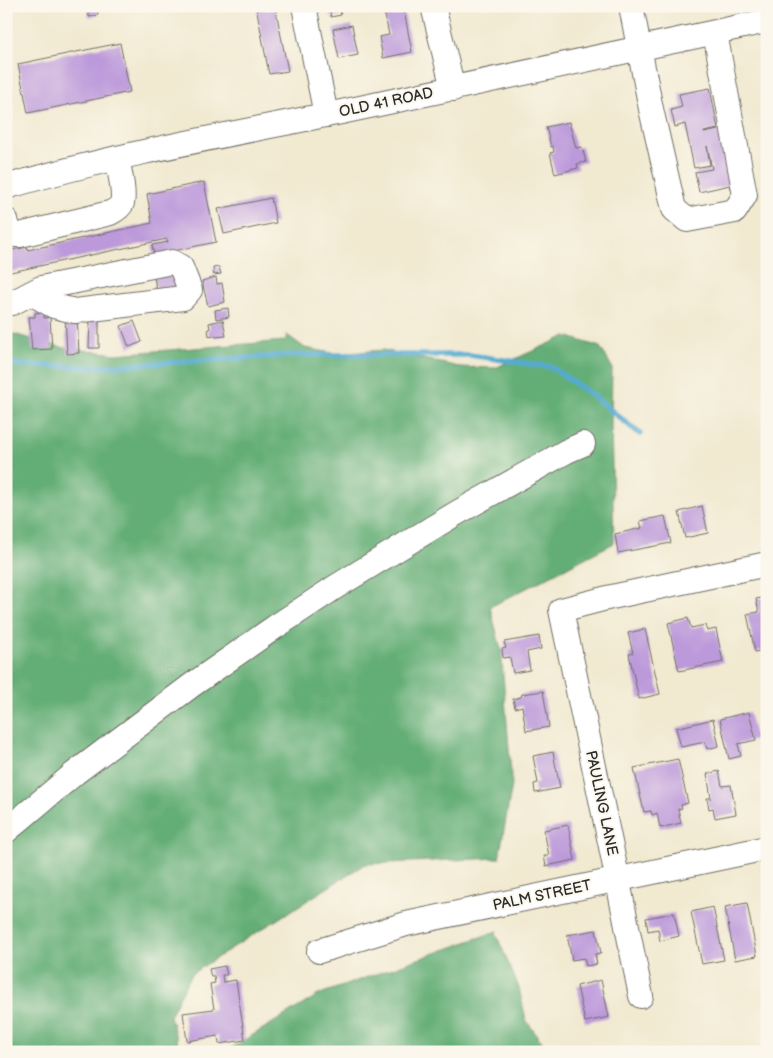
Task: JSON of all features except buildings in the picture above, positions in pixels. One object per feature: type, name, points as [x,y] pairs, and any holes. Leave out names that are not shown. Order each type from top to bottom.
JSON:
[{"type":"street","points":[[304,6],[326,115]]},
{"type":"street","points":[[433,6],[453,89]]},
{"type":"street","points":[[631,6],[650,109],[674,210],[687,220],[735,211],[745,195],[714,33]]},
{"type":"street","name":"OLD 41 ROAD","points":[[6,187],[118,158],[714,33],[762,17]]},
{"type":"street","points":[[6,220],[9,231],[14,235],[20,235],[116,210],[122,204],[118,158]]},
{"type":"street","points":[[6,303],[41,288],[172,262],[181,267],[190,290],[183,298],[75,311],[54,306],[31,293]]},
{"type":"street","points":[[6,831],[76,772],[192,685],[275,627],[337,586],[455,514],[567,451],[584,444]]},
{"type":"street","name":"PAULING LANE","points":[[641,996],[561,610],[607,598],[767,564]]},
{"type":"street","name":"PALM STREET","points":[[319,951],[406,924],[767,848]]},
{"type":"green space","points":[[6,332],[65,348],[116,354],[285,341],[287,335],[305,348],[338,354],[383,350],[459,367],[495,368],[566,336],[600,347],[612,367],[611,426],[614,543],[490,607],[501,649],[512,785],[499,858],[365,864],[191,974],[170,1016],[180,1052],[6,1052]]},
{"type":"green space","points":[[497,931],[496,934],[519,988],[526,1020],[549,1052],[225,1052],[320,994]]},
{"type":"waterway","points":[[6,362],[23,365],[92,367],[294,355],[470,355],[551,367],[592,395],[640,434]]}]
